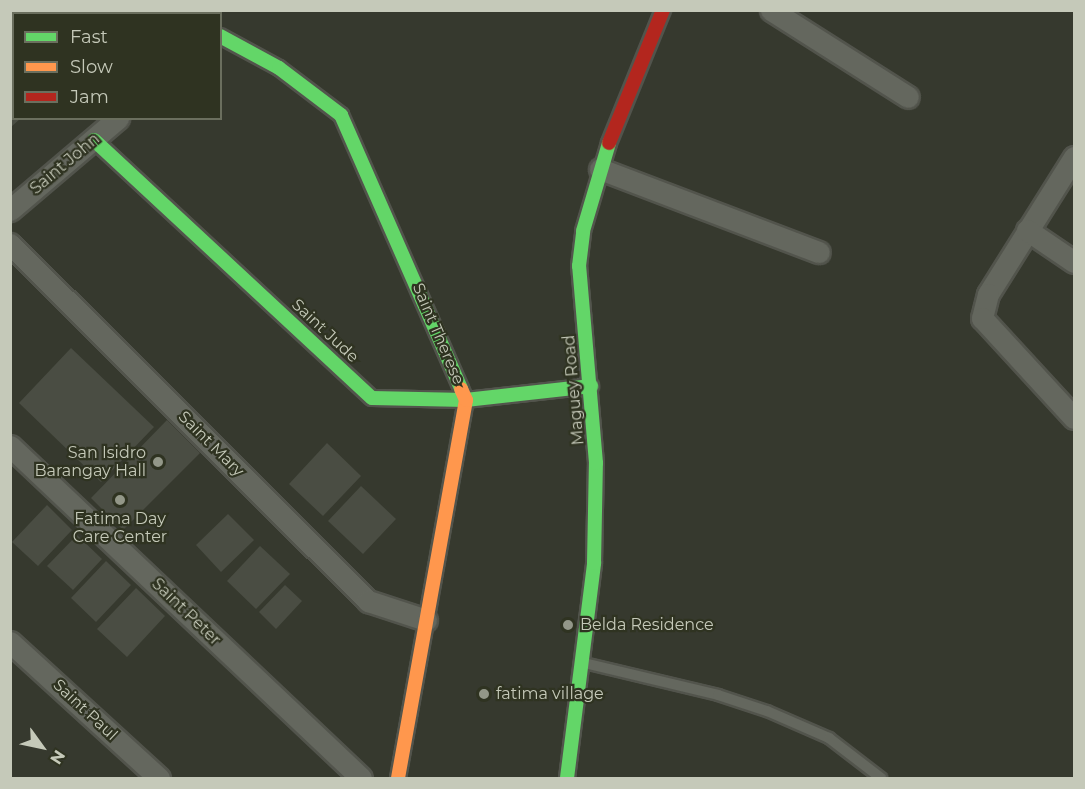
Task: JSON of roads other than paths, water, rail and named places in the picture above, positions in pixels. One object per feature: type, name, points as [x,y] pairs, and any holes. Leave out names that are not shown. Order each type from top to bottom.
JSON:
[{"type":"street","name":"Maguey Road","points":[[567,778],[579,662],[594,564],[597,463],[579,266],[583,231],[600,169],[663,10]]},
{"type":"street","points":[[771,10],[908,97]]},
{"type":"street","name":"Saint Therese","points":[[222,37],[279,68],[341,115],[466,400],[398,778]]},
{"type":"street","name":"Saint John","points":[[10,210],[116,120]]},
{"type":"street","name":"Saint Jude","points":[[94,140],[372,398],[466,400],[591,386]]},
{"type":"street","points":[[1074,157],[988,294],[982,318],[1074,418]]},
{"type":"street","points":[[600,169],[819,252]]},
{"type":"street","points":[[1027,230],[1074,262]]},
{"type":"street","name":"Saint Mary","points":[[10,244],[368,601],[426,620]]},
{"type":"street","name":"Saint Peter","points":[[10,446],[361,778]]},
{"type":"street","name":"Saint Paul","points":[[10,642],[159,778]]},
{"type":"lane","points":[[579,662],[718,695],[767,711],[829,738],[881,778]]},
{"type":"place","name":"San Isidro Barangay Hall","points":[[158,462]]},
{"type":"place","name":"Fatima Day Care Center","points":[[120,500]]},
{"type":"place","name":"Belda Residence","points":[[568,625]]},
{"type":"place","name":"fatima village","points":[[484,694]]}]
